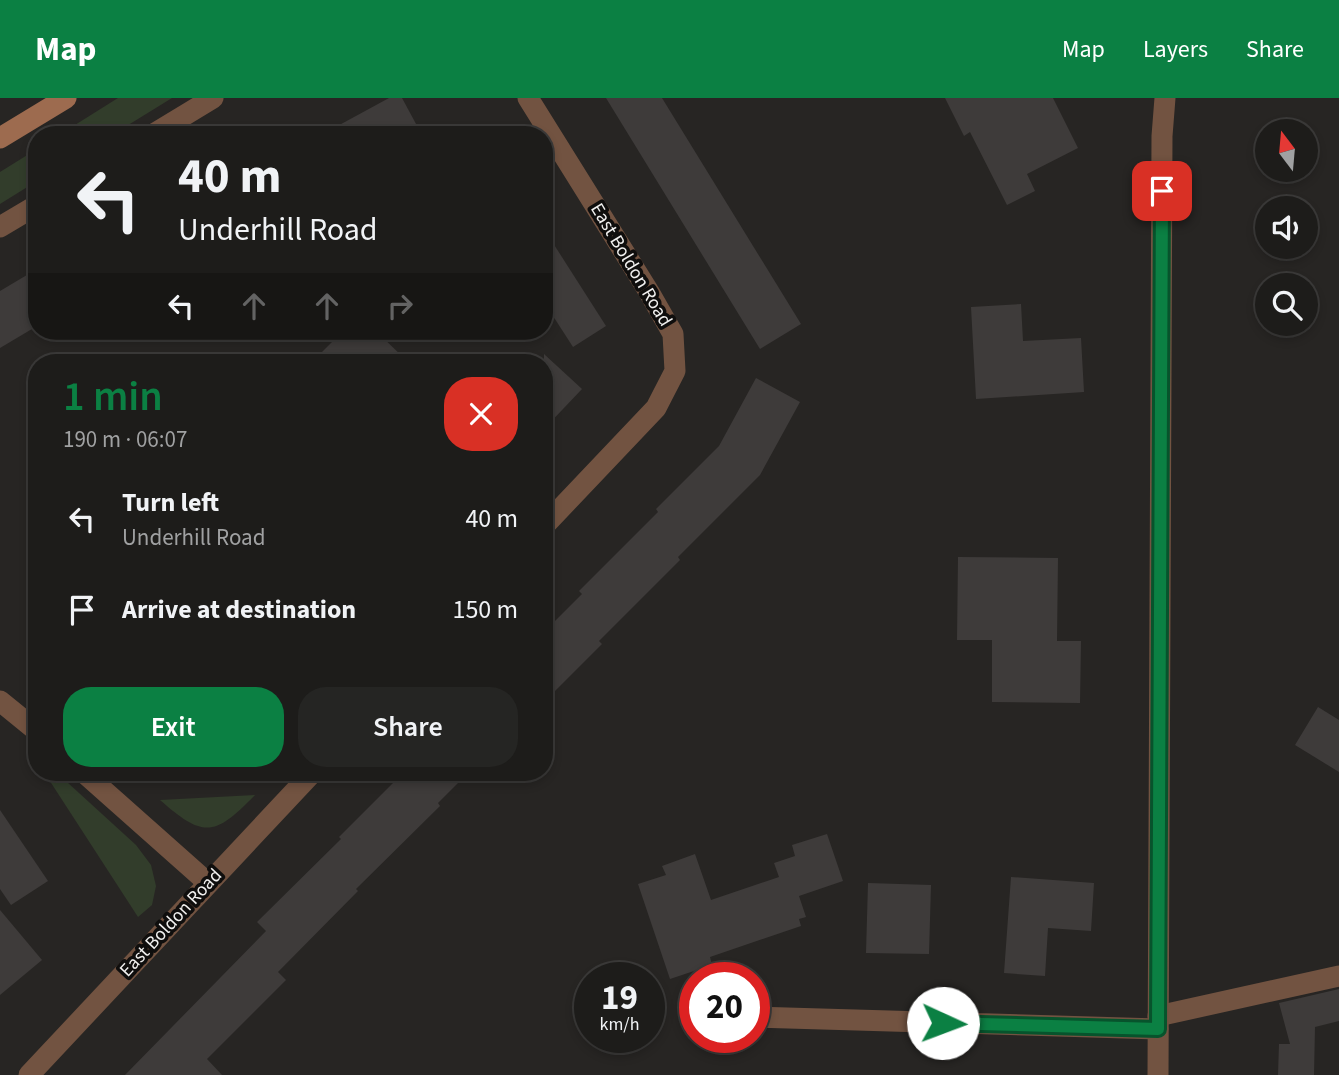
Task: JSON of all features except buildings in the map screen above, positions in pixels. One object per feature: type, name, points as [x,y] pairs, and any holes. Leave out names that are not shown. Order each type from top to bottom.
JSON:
[{"type":"street","points":[[0,138],[66,98]]},
{"type":"street","points":[[167,126],[213,98]]},
{"type":"street","name":"East Boldon Road","points":[[528,98],[545,126]]},
{"type":"street","points":[[1157,1075],[1162,136],[1165,98]]},
{"type":"street","name":"East Boldon Road","points":[[553,138],[673,334],[675,371],[656,408],[553,517]]},
{"type":"street","points":[[0,227],[28,210]]},
{"type":"street","points":[[0,701],[28,724]]},
{"type":"street","points":[[93,781],[208,883]]},
{"type":"street","name":"East Boldon Road","points":[[29,1075],[304,781]]},
{"type":"street","points":[[770,1017],[1158,1023],[1339,976]]},
{"type":"green space","points":[[118,98],[172,98],[127,126],[73,126]]},
{"type":"green space","points":[[28,155],[28,187],[0,204],[0,172]]},
{"type":"green space","points":[[50,781],[66,781],[136,845],[151,865],[156,886],[152,905],[138,917]]},
{"type":"green space","points":[[255,795],[229,819],[209,828],[188,821],[160,800]]},
{"type":"route","points":[[943,1023],[1158,1029],[1162,191]]}]
